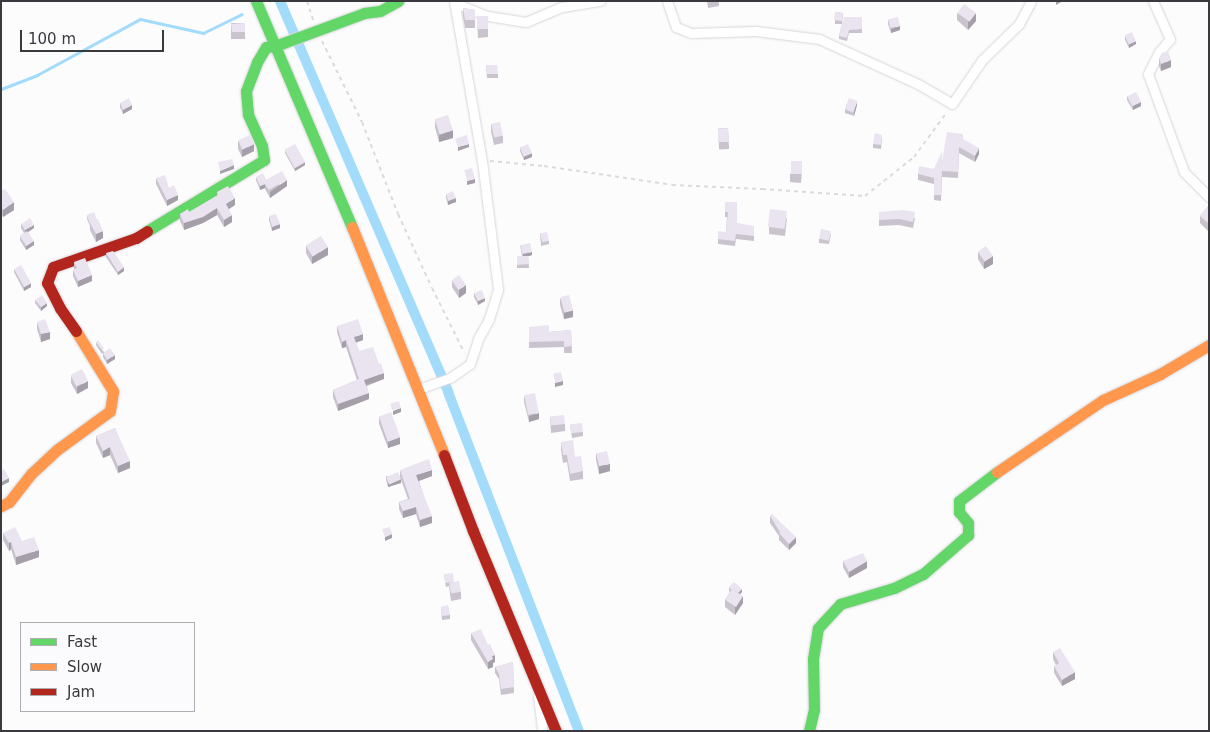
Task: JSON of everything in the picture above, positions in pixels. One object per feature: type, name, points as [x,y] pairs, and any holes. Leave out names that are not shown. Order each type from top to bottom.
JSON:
[{"type":"street","points":[[256,1],[423,388],[473,531],[556,731]]},
{"type":"street","points":[[1,506],[9,502],[32,473],[58,449],[110,411],[113,391],[91,352],[60,308],[48,283],[53,267],[136,238],[264,160],[262,146],[248,114],[246,91],[257,62],[266,47],[275,46],[364,13],[386,9],[398,1]]},
{"type":"street","points":[[454,2],[488,16],[526,22],[562,7],[601,1]]},
{"type":"street","points":[[667,1],[676,27],[691,33],[756,31],[819,39],[918,84],[952,104],[982,60],[1019,24],[1031,1]]},
{"type":"street","points":[[1153,1],[1170,38],[1159,52],[1148,74],[1184,172],[1209,197]]},
{"type":"street","points":[[423,388],[450,378],[470,364],[478,339],[489,318],[498,289],[482,161],[454,2]]},
{"type":"street","points":[[809,731],[814,710],[813,659],[818,628],[840,604],[894,588],[923,574],[968,535],[968,523],[960,512],[959,501],[1006,465],[1103,400],[1160,374],[1209,344]]},
{"type":"street","points":[[537,689],[542,731]]},
{"type":"path","points":[[307,1],[317,30],[362,122],[398,214],[470,364]]},
{"type":"path","points":[[482,161],[544,166],[672,185],[865,196],[914,157],[952,104]]},
{"type":"building","points":[[964,4],[976,13],[969,22],[957,13]]},
{"type":"building","points":[[463,8],[475,10],[475,20],[465,20]]},
{"type":"building","points":[[835,12],[843,13],[842,21],[834,20]]},
{"type":"building","points":[[477,16],[488,16],[488,29],[477,29]]},
{"type":"building","points":[[844,17],[862,17],[862,29],[849,30],[847,38],[839,36]]},
{"type":"building","points":[[898,17],[900,26],[890,28],[888,19]]},
{"type":"building","points":[[245,23],[245,32],[232,32],[231,24]]},
{"type":"building","points":[[1132,32],[1136,41],[1129,44],[1125,35]]},
{"type":"building","points":[[1168,51],[1171,60],[1161,64],[1159,58],[1162,53]]},
{"type":"building","points":[[486,65],[497,65],[498,74],[487,74]]},
{"type":"building","points":[[1136,92],[1141,102],[1132,106],[1127,97]]},
{"type":"building","points":[[129,98],[132,105],[123,110],[120,103]]},
{"type":"building","points":[[849,98],[857,101],[853,112],[845,109]]},
{"type":"building","points":[[448,115],[453,130],[440,135],[435,119]]},
{"type":"building","points":[[500,122],[503,136],[494,138],[491,124]]},
{"type":"building","points":[[728,128],[729,142],[718,142],[718,129]]},
{"type":"building","points":[[947,132],[963,134],[963,139],[979,148],[975,156],[959,147],[958,172],[942,171],[941,195],[934,195],[934,178],[918,174],[919,166],[934,169],[942,151],[942,161]]},
{"type":"building","points":[[875,133],[882,135],[881,145],[873,144]]},
{"type":"building","points":[[250,135],[254,144],[242,149],[238,140]]},
{"type":"building","points":[[467,135],[469,144],[458,147],[455,139]]},
{"type":"building","points":[[295,144],[305,162],[295,168],[285,150]]},
{"type":"building","points":[[528,144],[532,153],[524,157],[520,148]]},
{"type":"building","points":[[232,159],[234,165],[220,171],[218,162]]},
{"type":"building","points":[[791,161],[802,161],[802,174],[791,174]]},
{"type":"building","points":[[472,168],[475,179],[467,181],[464,170]]},
{"type":"building","points":[[282,171],[287,180],[268,190],[264,181]]},
{"type":"building","points":[[263,173],[267,182],[260,186],[256,177]]},
{"type":"building","points":[[165,175],[169,188],[174,185],[178,195],[167,200],[156,178]]},
{"type":"building","points":[[228,186],[235,198],[226,204],[232,215],[224,220],[217,208],[203,217],[184,223],[180,214],[188,209],[189,212],[218,195],[217,192]]},
{"type":"building","points":[[5,189],[14,202],[3,210],[1,207],[1,191]]},
{"type":"building","points":[[453,191],[456,198],[448,201],[446,194]]},
{"type":"building","points":[[725,202],[737,202],[737,223],[754,226],[754,236],[736,234],[735,241],[718,239],[718,231],[726,232],[728,212],[725,212]]},
{"type":"building","points":[[1209,205],[1209,223],[1208,223],[1200,216]]},
{"type":"building","points":[[770,209],[787,211],[785,229],[768,227]]},
{"type":"building","points":[[903,210],[915,212],[913,222],[899,219],[879,220],[879,212]]},
{"type":"building","points":[[94,212],[97,220],[90,223],[87,215]]},
{"type":"building","points":[[276,214],[280,224],[272,227],[269,216]]},
{"type":"building","points":[[30,218],[34,225],[25,230],[21,224]]},
{"type":"building","points":[[98,219],[103,231],[96,234],[90,223]]},
{"type":"building","points":[[821,229],[831,231],[829,241],[819,239]]},
{"type":"building","points":[[27,231],[34,241],[27,246],[20,236]]},
{"type":"building","points":[[547,232],[549,241],[542,242],[540,234]]},
{"type":"building","points":[[321,236],[328,247],[313,257],[306,246]]},
{"type":"building","points":[[530,243],[532,252],[522,254],[520,245]]},
{"type":"building","points":[[986,246],[993,256],[985,262],[978,252]]},
{"type":"building","points":[[113,251],[124,267],[118,272],[106,253]]},
{"type":"building","points":[[517,256],[528,256],[529,264],[517,265]]},
{"type":"building","points":[[85,258],[92,275],[78,281],[73,270],[77,268],[74,262]]},
{"type":"building","points":[[21,265],[31,283],[24,287],[14,269]]},
{"type":"building","points":[[459,275],[466,285],[459,290],[452,280]]},
{"type":"building","points":[[482,290],[485,298],[478,301],[474,293]]},
{"type":"building","points":[[42,295],[47,303],[41,307],[35,300]]},
{"type":"building","points":[[569,295],[573,310],[564,313],[560,297]]},
{"type":"building","points":[[45,319],[50,332],[41,334],[37,322]]},
{"type":"building","points":[[358,319],[363,334],[354,337],[359,351],[373,347],[384,373],[364,380],[369,393],[338,404],[333,390],[359,379],[346,340],[342,342],[337,326]]},
{"type":"building","points":[[549,325],[549,332],[571,330],[572,346],[564,347],[564,341],[529,342],[529,327]]},
{"type":"building","points":[[98,340],[104,349],[102,350],[96,342]]},
{"type":"building","points":[[110,348],[115,355],[107,360],[103,353]]},
{"type":"building","points":[[82,369],[88,381],[76,386],[70,375]]},
{"type":"building","points":[[561,372],[563,381],[555,383],[553,374]]},
{"type":"building","points":[[535,393],[539,413],[528,415],[524,395]]},
{"type":"building","points":[[399,401],[401,408],[392,410],[390,403]]},
{"type":"building","points":[[391,412],[400,437],[388,442],[379,416]]},
{"type":"building","points":[[564,415],[565,424],[551,425],[550,416]]},
{"type":"building","points":[[582,423],[583,432],[571,433],[570,424]]},
{"type":"building","points":[[115,428],[130,461],[118,466],[110,447],[103,451],[96,436]]},
{"type":"building","points":[[573,440],[575,457],[581,456],[583,471],[570,474],[567,455],[563,455],[561,442]]},
{"type":"building","points":[[607,451],[610,464],[599,466],[596,453]]},
{"type":"building","points":[[429,459],[432,470],[416,475],[432,516],[420,520],[416,507],[403,511],[399,502],[410,499],[400,470]]},
{"type":"building","points":[[4,469],[9,478],[1,482],[1,471]]},
{"type":"building","points":[[398,472],[401,479],[389,484],[386,477]]},
{"type":"building","points":[[772,514],[796,537],[789,544],[779,533],[770,516]]},
{"type":"building","points":[[15,527],[22,541],[34,537],[39,550],[16,557],[11,542],[9,543],[3,533]]},
{"type":"building","points":[[390,527],[392,534],[385,537],[382,529]]},
{"type":"building","points":[[863,553],[867,561],[849,572],[843,561]]},
{"type":"building","points":[[453,573],[454,582],[445,583],[444,574]]},
{"type":"building","points":[[459,581],[461,592],[451,594],[449,583]]},
{"type":"building","points":[[734,582],[742,589],[738,593],[729,587]]},
{"type":"building","points":[[732,589],[743,596],[736,607],[725,600]]},
{"type":"building","points":[[448,605],[450,615],[442,616],[441,607]]},
{"type":"building","points":[[481,629],[495,655],[488,662],[471,633]]},
{"type":"building","points":[[1060,648],[1075,672],[1062,680],[1054,666],[1059,663],[1053,652]]},
{"type":"building","points":[[513,662],[514,687],[501,689],[499,674],[495,667]]},
{"type":"waterway","points":[[280,1],[448,392],[579,731]]},
{"type":"waterway","points":[[1,89],[37,75],[140,19],[203,33],[242,14]]},
{"type":"traffic: fast","points":[[256,1],[352,227]]},
{"type":"traffic: fast","points":[[147,231],[264,160],[262,146],[248,114],[246,91],[257,62],[266,47],[275,46],[364,13],[380,11],[398,1]]},
{"type":"traffic: fast","points":[[809,731],[814,710],[813,659],[818,628],[840,604],[894,588],[923,574],[968,535],[968,523],[959,512],[959,501],[997,472]]},
{"type":"traffic: slow","points":[[352,227],[444,455]]},
{"type":"traffic: slow","points":[[1,506],[9,502],[32,473],[58,449],[110,411],[113,391],[76,331]]},
{"type":"traffic: slow","points":[[997,472],[1103,400],[1160,374],[1209,345]]},
{"type":"traffic: jam","points":[[76,331],[60,308],[47,283],[53,267],[136,238],[147,231]]},
{"type":"traffic: jam","points":[[444,455],[473,531],[556,731]]}]
